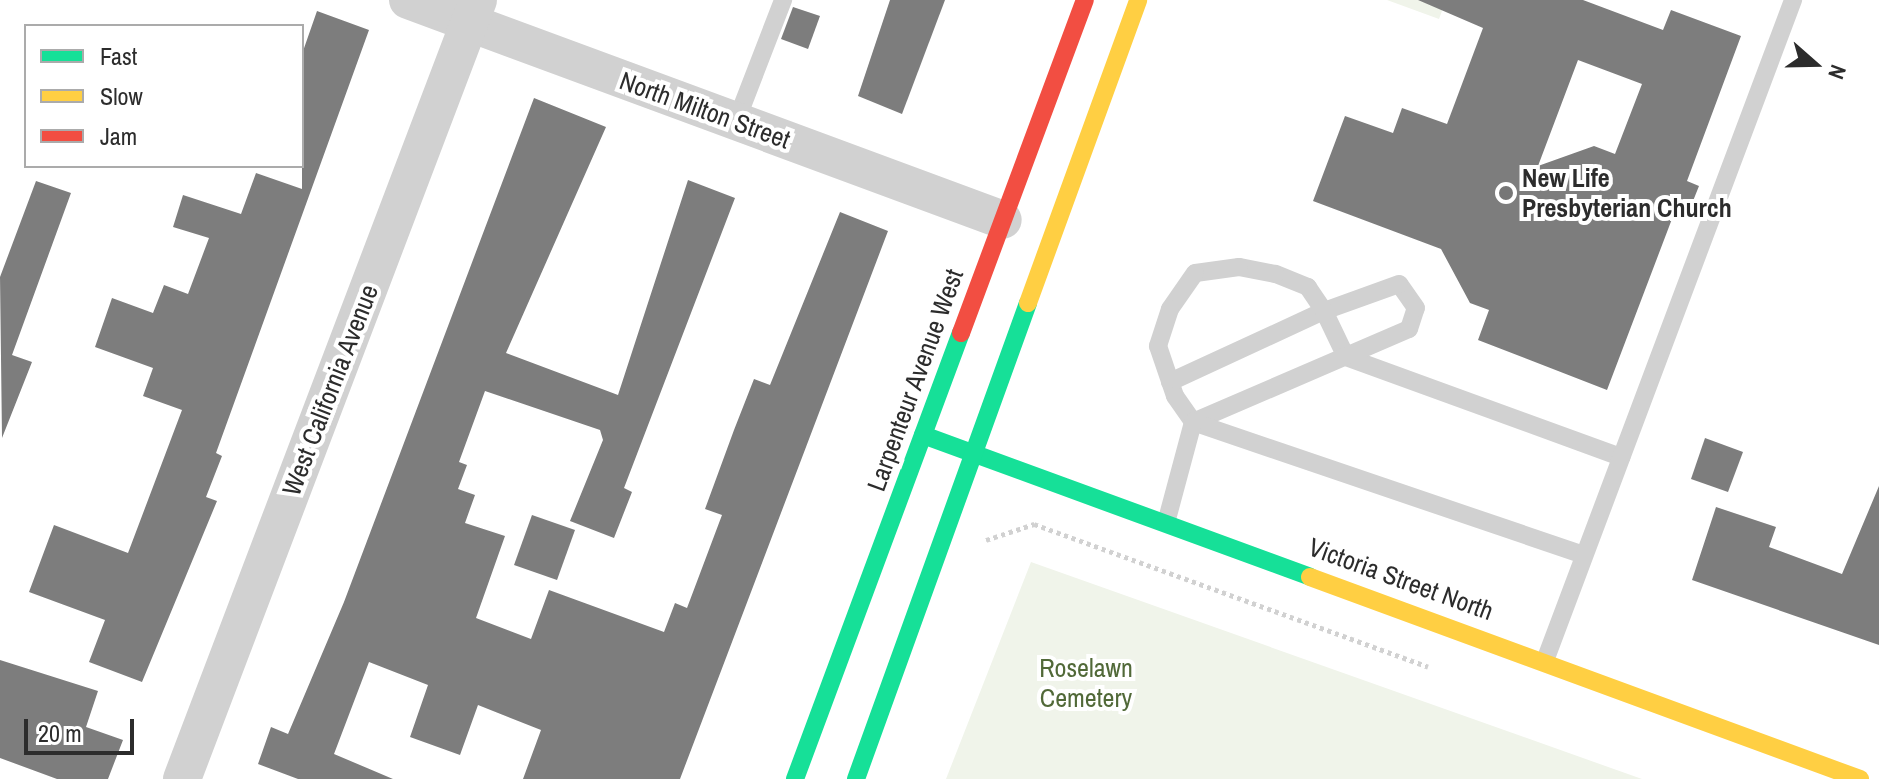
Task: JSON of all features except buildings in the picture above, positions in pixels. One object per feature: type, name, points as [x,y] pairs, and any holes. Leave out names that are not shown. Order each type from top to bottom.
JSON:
[{"type":"main road","name":"Larpenteur Avenue West","points":[[795,779],[1085,0]]},
{"type":"main road","points":[[856,779],[1138,0]]},
{"type":"main road","name":"Victoria Street North","points":[[923,435],[1546,658],[1860,779]]},
{"type":"street","name":"North Milton Street","points":[[408,0],[474,11],[736,122],[1003,220]]},
{"type":"street","name":"West California Avenue","points":[[182,779],[474,11]]},
{"type":"lane","points":[[736,122],[783,0]]},
{"type":"lane","points":[[1546,658],[1793,0]]},
{"type":"lane","points":[[1583,555],[1193,422],[1170,382],[1158,346],[1170,309],[1195,273],[1239,267],[1275,274],[1308,287],[1324,311],[1346,357],[1621,457]]},
{"type":"lane","points":[[1170,382],[1388,283],[1409,293],[1416,308],[1409,329],[1193,422]]},
{"type":"lane","points":[[1166,523],[1193,422]]},
{"type":"path","points":[[985,540],[1034,524],[1436,670]]},
{"type":"green space","points":[[1387,0],[1446,0],[1439,19]]},
{"type":"green space","name":"Roselawn Cemetery","points":[[1031,562],[1642,779],[946,779]]},
{"type":"traffic: fast","points":[[856,779],[1028,303]]},
{"type":"traffic: fast","points":[[795,779],[961,333]]},
{"type":"traffic: fast","points":[[923,435],[1310,577]]},
{"type":"traffic: slow","points":[[1028,303],[1138,0]]},
{"type":"traffic: slow","points":[[1310,577],[1860,779]]},
{"type":"traffic: jam","points":[[961,333],[1085,0]]},
{"type":"place","name":"New Life Presbyterian Church","points":[[1506,193]]}]
